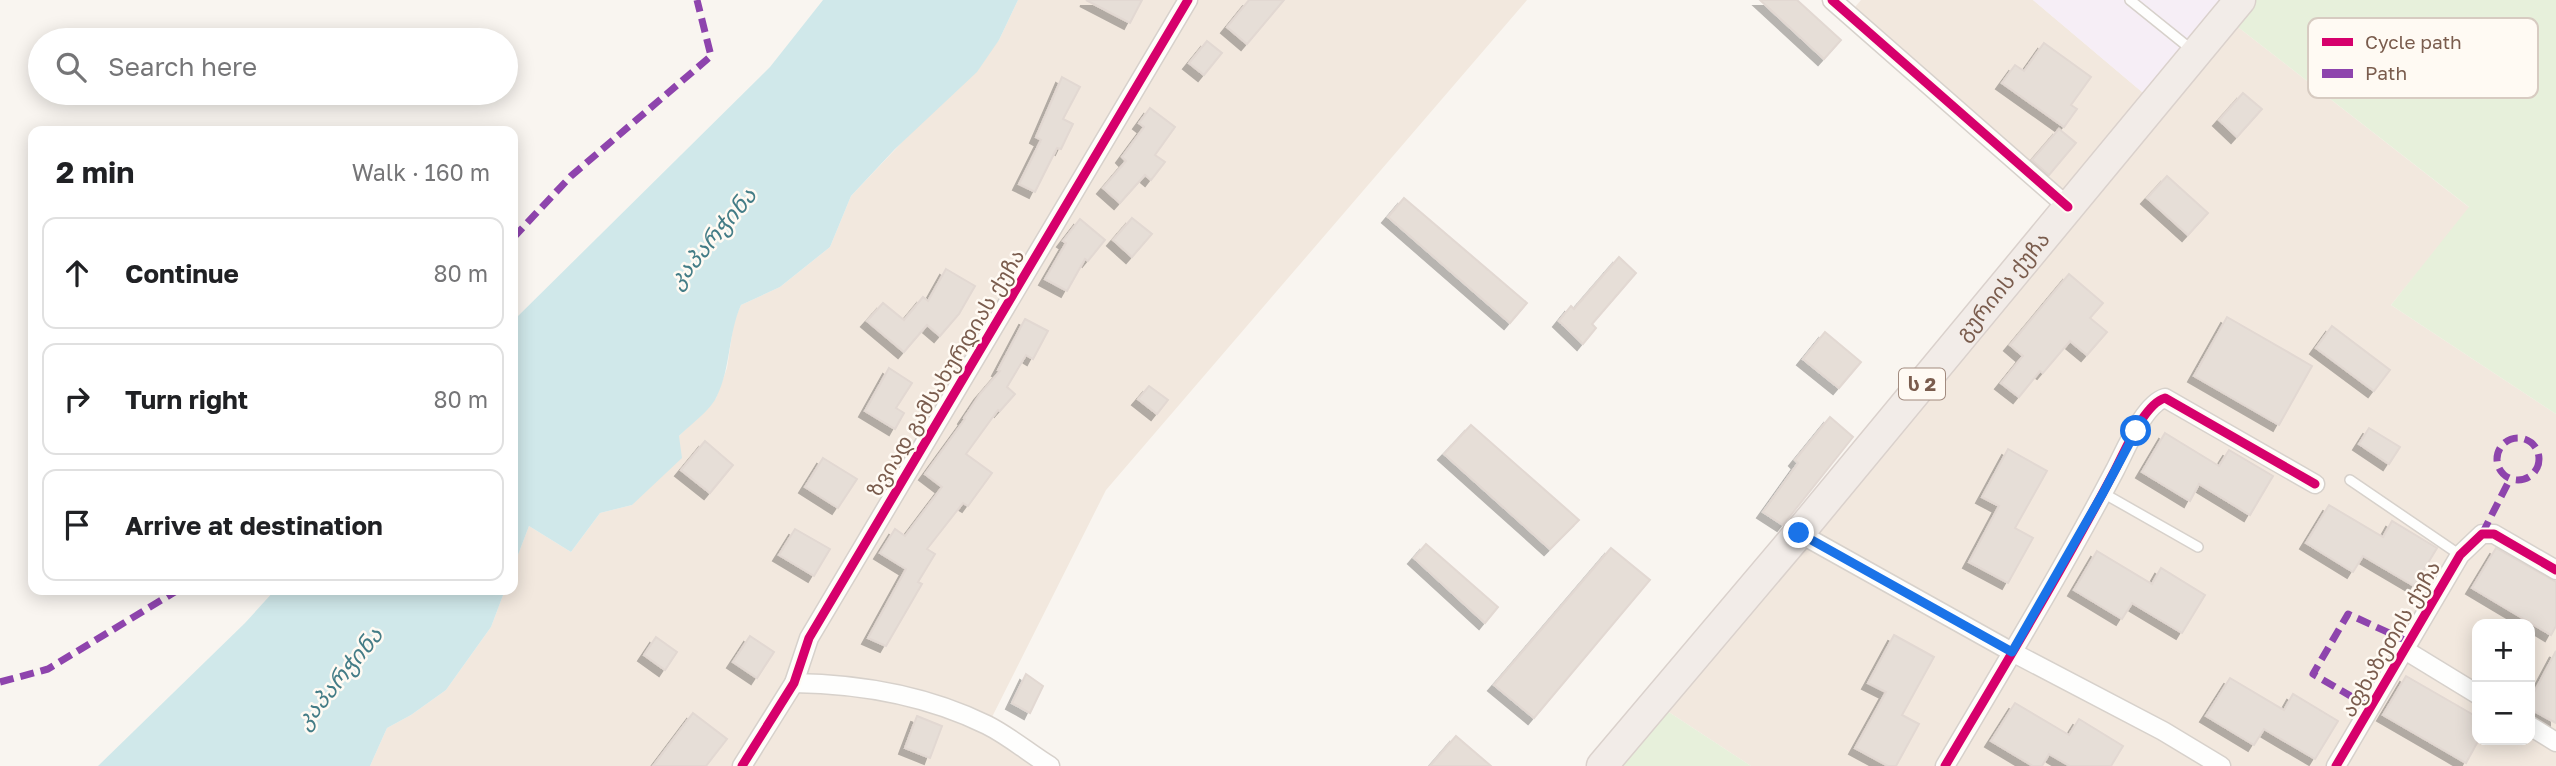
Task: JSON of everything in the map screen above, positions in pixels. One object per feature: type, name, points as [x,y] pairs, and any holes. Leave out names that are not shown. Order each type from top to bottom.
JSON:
[{"type":"highway","name":"გურიის ქუჩა","points":[[1602,766],[1799,533],[2240,0]]},
{"type":"street","name":"ზვიად გამსახურდიას ქუჩა","points":[[742,766],[794,682],[809,638],[1188,0]]},
{"type":"street","points":[[1832,0],[2068,207]]},
{"type":"street","points":[[1945,766],[2141,423],[2158,400],[2165,398],[2315,484]]},
{"type":"street","points":[[1799,533],[2012,652],[2163,731],[2221,766]]},
{"type":"street","name":"აფხაზეთის ქუჩა","points":[[2336,766],[2460,555],[2482,534],[2494,534],[2556,570]]},
{"type":"street","points":[[2405,650],[2472,691]]},
{"type":"street","points":[[794,682],[872,688],[916,697],[988,725],[1050,766]]},
{"type":"street","points":[[2535,729],[2556,742]]},
{"type":"lane","points":[[2130,0],[2196,54]]},
{"type":"lane","points":[[2350,480],[2460,555]]},
{"type":"lane","points":[[2103,493],[2198,547]]},
{"type":"shaded area","points":[[1018,0],[1527,0],[1106,490],[988,725],[1050,766],[370,766],[387,728],[446,690],[491,627],[503,595],[518,595],[518,555],[529,526],[571,552],[600,513],[632,505],[679,436],[716,398],[727,368],[734,321],[741,305],[780,287],[830,247],[851,196],[999,40]]},
{"type":"shaded area","points":[[1861,0],[2033,0],[2155,103],[2225,17],[2308,82],[2308,98],[2329,98],[2470,208],[2391,305],[2556,414],[2556,766],[1751,766],[1655,703],[2068,207],[1849,14]]},
{"type":"shaded area","points":[[2033,0],[2240,0],[2155,103]]},
{"type":"green space","points":[[2240,0],[2556,0],[2556,414],[2391,305],[2469,207],[2329,98],[2538,98],[2538,18],[2308,18],[2308,82],[2225,17]]},
{"type":"green space","points":[[1655,703],[1751,766],[1602,766]]},
{"type":"water","name":"კაპარჭინა","points":[[823,0],[1018,0],[999,40],[977,72],[895,149],[851,196],[830,247],[780,287],[741,305],[722,385],[706,412],[679,436],[682,458],[632,505],[600,513],[571,552],[529,526],[518,555],[518,316],[770,67]]},
{"type":"water","name":"კაპარჭინა","points":[[270,595],[503,595],[491,627],[446,690],[387,728],[370,766],[98,766]]},
{"type":"building","points":[[1086,0],[1142,0],[1130,23]]},
{"type":"building","points":[[1249,0],[1284,0],[1247,44],[1227,27]]},
{"type":"building","points":[[1760,0],[1797,0],[1841,40],[1824,59]]},
{"type":"building","points":[[1207,41],[1222,53],[1204,75],[1189,63]]},
{"type":"building","points":[[2044,43],[2091,77],[2071,105],[2077,109],[2064,127],[2002,83],[2015,65],[2024,71]]},
{"type":"building","points":[[1062,77],[1080,87],[1063,119],[1073,124],[1061,149],[1057,148],[1035,192],[1019,184],[1041,140],[1036,137]]},
{"type":"building","points":[[2243,93],[2262,109],[2237,137],[2219,120]]},
{"type":"building","points":[[1150,108],[1175,127],[1155,155],[1165,162],[1151,180],[1145,175],[1120,203],[1103,188],[1126,161],[1122,157],[1144,127],[1139,123]]},
{"type":"building","points":[[2059,129],[2076,143],[2049,175],[2032,160]]},
{"type":"building","points":[[2167,176],[2208,213],[2188,235],[2147,198]]},
{"type":"building","points":[[1404,198],[1527,303],[1510,323],[1388,217]]},
{"type":"building","points":[[1132,218],[1152,234],[1132,257],[1113,240]]},
{"type":"building","points":[[1080,219],[1105,240],[1088,261],[1085,259],[1067,291],[1045,279],[1066,243],[1063,241]]},
{"type":"building","points":[[1619,257],[1636,273],[1592,324],[1596,328],[1583,344],[1559,321],[1571,306],[1574,309]]},
{"type":"building","points":[[946,269],[975,286],[959,314],[940,336],[927,325],[904,352],[867,321],[883,303],[904,320],[923,297],[928,301]]},
{"type":"building","points":[[2069,274],[2103,303],[2090,318],[2107,332],[2087,355],[2070,341],[2019,397],[2001,383],[2023,356],[2010,345]]},
{"type":"building","points":[[2227,317],[2312,366],[2279,425],[2194,376]]},
{"type":"building","points":[[1025,319],[1048,331],[1033,359],[1026,355],[1007,387],[1015,394],[998,410],[966,454],[992,473],[968,506],[963,503],[927,549],[935,554],[918,582],[922,584],[886,646],[868,638],[906,569],[880,553],[895,529],[905,536],[942,487],[925,474],[980,394],[1000,371],[998,370]]},
{"type":"building","points":[[2332,326],[2390,370],[2374,391],[2316,348]]},
{"type":"building","points":[[1825,332],[1861,362],[1839,388],[1803,359]]},
{"type":"building","points":[[889,368],[912,383],[896,408],[904,413],[895,429],[865,411]]},
{"type":"building","points":[[1149,386],[1168,400],[1157,414],[1138,399]]},
{"type":"building","points":[[1830,417],[1853,437],[1783,525],[1763,512],[1798,463],[1795,460]]},
{"type":"building","points":[[1471,425],[1579,520],[1550,549],[1444,454]]},
{"type":"building","points":[[2369,428],[2400,447],[2389,464],[2359,444]]},
{"type":"building","points":[[2165,433],[2219,466],[2229,450],[2273,476],[2250,515],[2199,484],[2190,501],[2142,472]]},
{"type":"building","points":[[705,441],[733,465],[710,493],[681,470]]},
{"type":"building","points":[[2008,449],[2047,471],[2015,528],[2033,538],[2008,583],[1969,562],[1999,506],[1982,497]]},
{"type":"building","points":[[823,458],[857,479],[838,508],[805,487]]},
{"type":"building","points":[[2329,505],[2383,537],[2392,521],[2437,548],[2414,586],[2363,556],[2353,572],[2306,543]]},
{"type":"building","points":[[795,529],[830,549],[814,576],[779,555]]},
{"type":"building","points":[[1426,544],[1498,607],[1485,623],[1414,558]]},
{"type":"building","points":[[1611,548],[1650,580],[1534,718],[1494,685]]},
{"type":"building","points":[[2496,548],[2556,582],[2556,626],[2551,635],[2535,625],[2535,619],[2524,619],[2472,588]]},
{"type":"building","points":[[2097,551],[2152,584],[2161,568],[2205,595],[2182,633],[2132,603],[2122,619],[2074,590]]},
{"type":"building","points":[[1894,635],[1934,657],[1902,715],[1919,724],[1896,766],[1888,766],[1855,748],[1886,692],[1868,683]]},
{"type":"building","points":[[750,636],[774,652],[757,678],[733,662]]},
{"type":"building","points":[[656,637],[677,652],[665,670],[644,655]]},
{"type":"building","points":[[2556,651],[2556,723],[2535,712],[2535,691]]},
{"type":"building","points":[[1026,674],[1043,686],[1030,713],[1012,703]]},
{"type":"building","points":[[2406,676],[2472,714],[2472,745],[2476,745],[2466,763],[2383,715]]},
{"type":"building","points":[[2230,678],[2284,710],[2293,694],[2338,721],[2315,759],[2264,729],[2254,745],[2206,716]]},
{"type":"building","points":[[2015,703],[2069,735],[2079,719],[2123,746],[2111,766],[2070,766],[2049,754],[2042,766],[2033,766],[1991,741]]},
{"type":"building","points":[[693,713],[727,739],[706,766],[653,766]]},
{"type":"building","points":[[917,716],[942,726],[930,758],[905,748]]},
{"type":"building","points":[[1456,736],[1491,766],[1430,766]]},
{"type":"marked path","points":[[518,233],[571,176],[711,56],[697,0]]},
{"type":"marked path","points":[[2518,438],[2533,444],[2539,459],[2533,474],[2518,480],[2503,474],[2497,459],[2503,444],[2518,438]]},
{"type":"marked path","points":[[2482,534],[2510,479]]},
{"type":"marked path","points":[[0,682],[48,669],[170,595]]},
{"type":"marked path","points":[[2371,708],[2313,674],[2348,614],[2409,642]]},
{"type":"cycle path","points":[[742,766],[794,683],[809,638],[1188,0]]},
{"type":"cycle path","points":[[1832,0],[2068,207]]},
{"type":"cycle path","points":[[1945,766],[2095,508],[2136,429],[2157,402],[2165,398],[2315,484]]},
{"type":"cycle path","points":[[2336,766],[2460,555],[2482,534],[2494,534],[2556,570]]},
{"type":"route","points":[[1799,533],[2012,652],[2136,431]]}]
